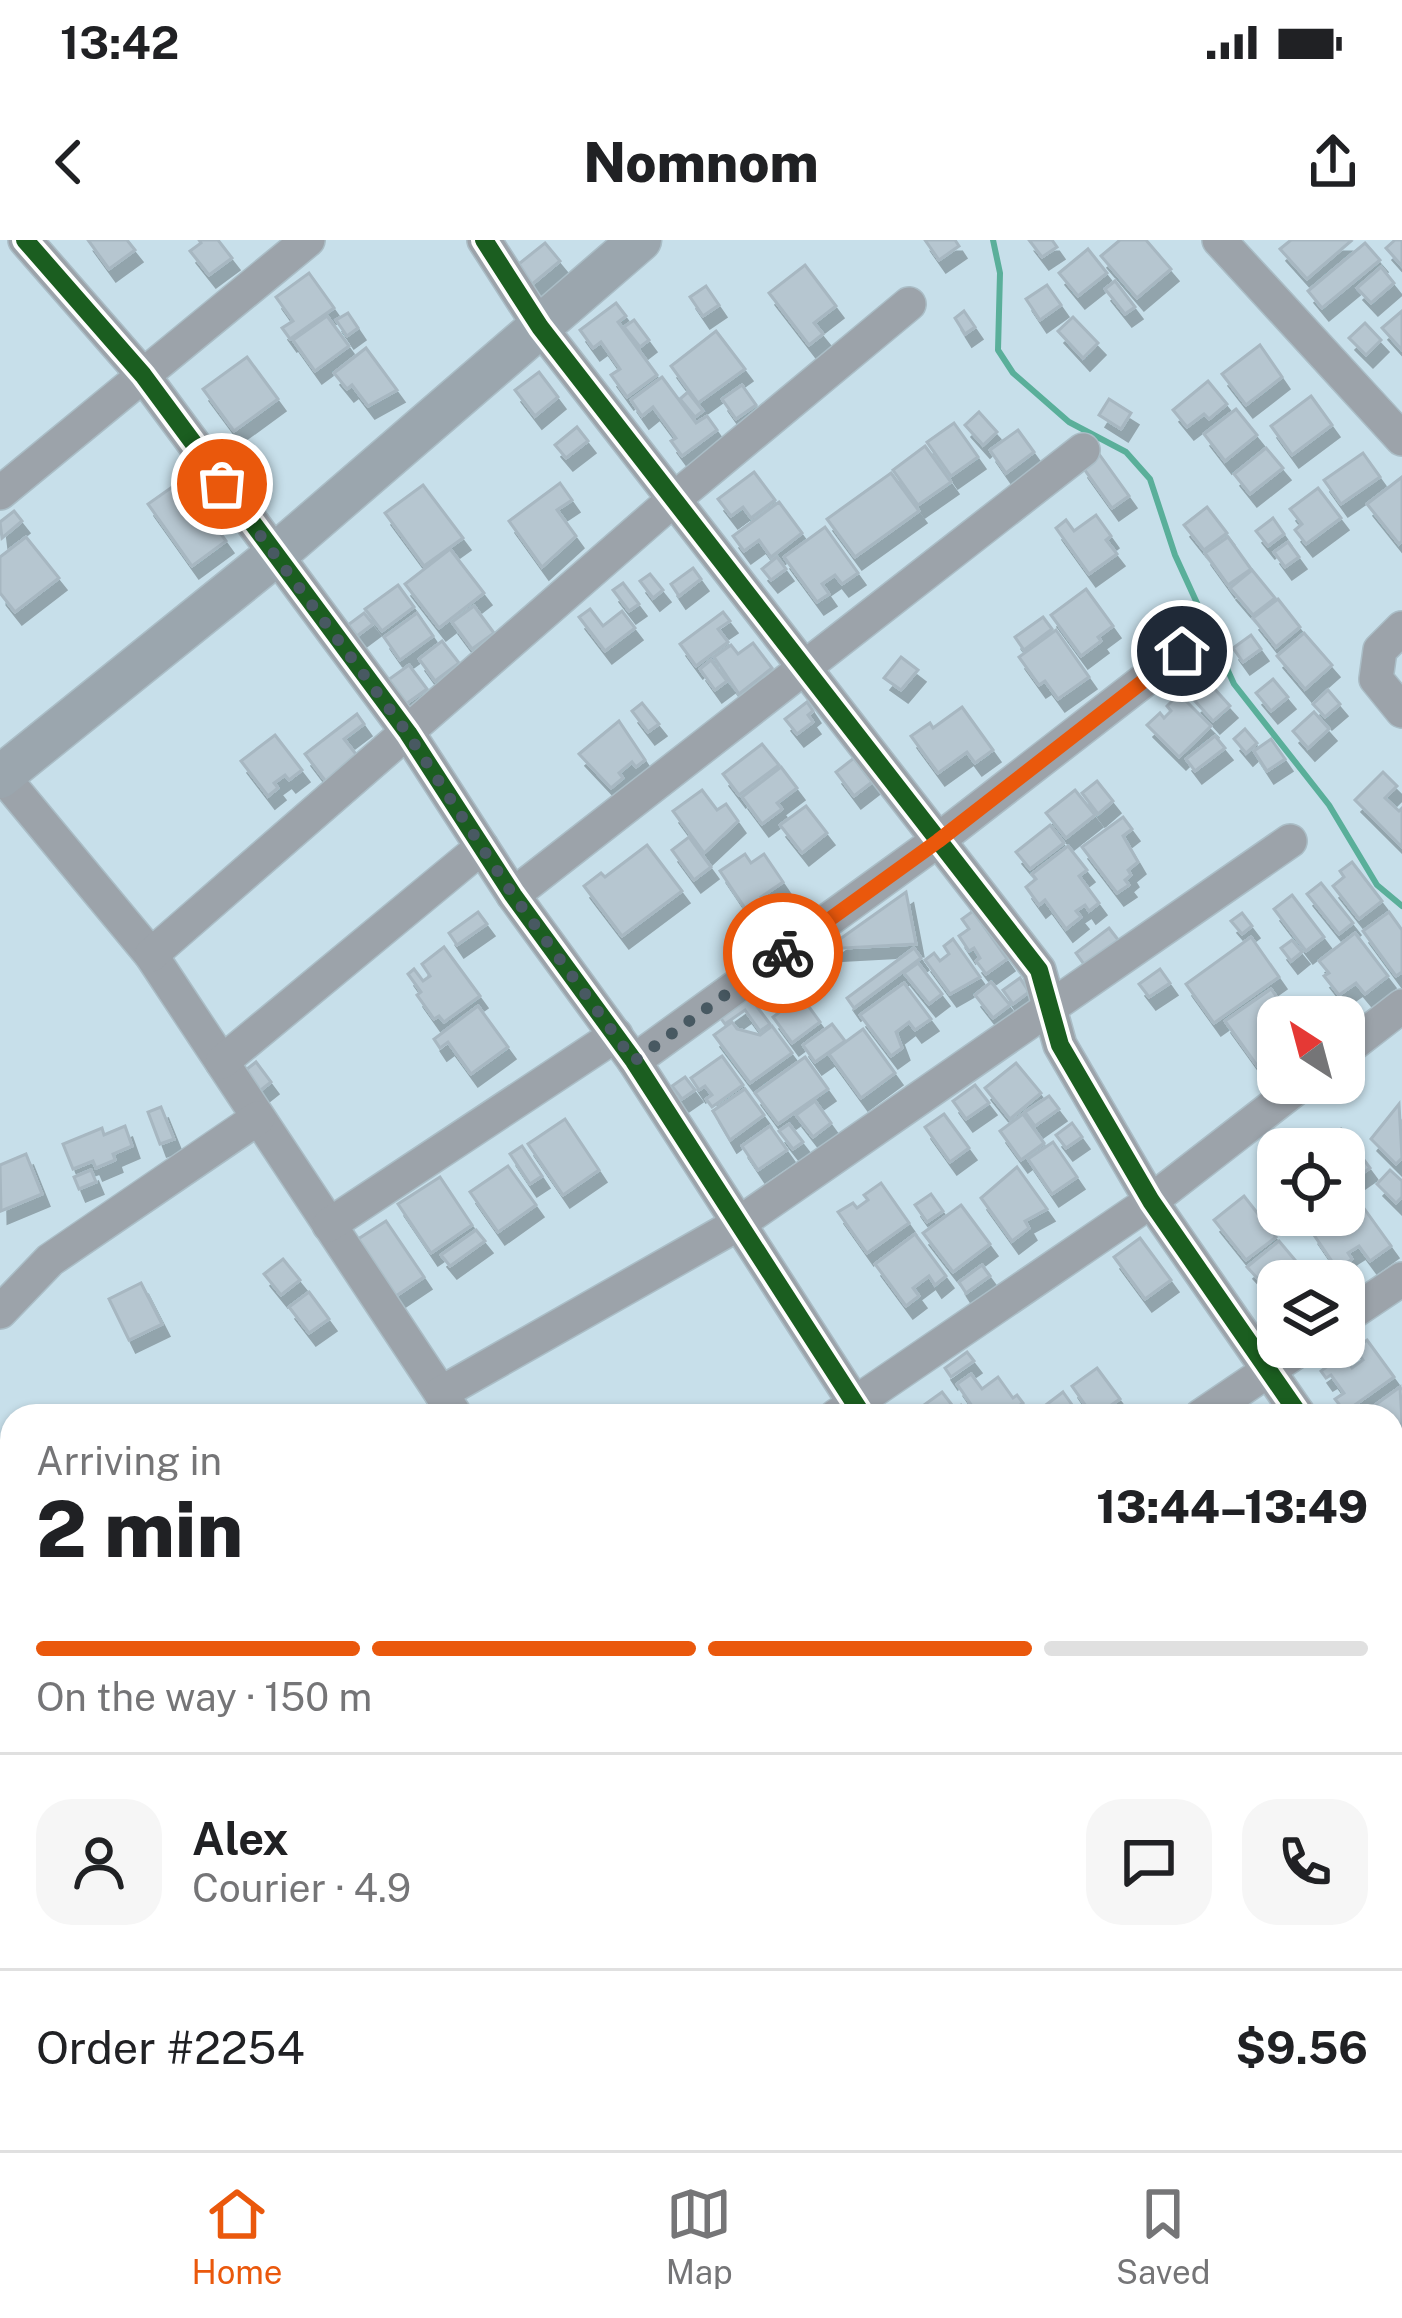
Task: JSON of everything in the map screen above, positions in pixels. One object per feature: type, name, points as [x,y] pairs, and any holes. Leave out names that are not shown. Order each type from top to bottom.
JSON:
[{"type":"main road","points":[[1,775],[274,556],[640,240]]},
{"type":"street","points":[[25,240],[143,375],[408,734],[513,895],[625,1048],[738,1223],[846,1404]]},
{"type":"street","points":[[0,493],[308,240]]},
{"type":"street","points":[[484,240],[540,327],[1039,970],[1060,1045],[1151,1201],[1291,1404]]},
{"type":"street","points":[[1228,243],[1402,439]]},
{"type":"street","points":[[151,955],[673,500],[909,304]]},
{"type":"street","points":[[513,895],[1084,450]]},
{"type":"street","points":[[1402,628],[1380,650],[1376,679],[1402,711]]},
{"type":"street","points":[[329,1225],[625,1048],[938,841],[1182,651]]},
{"type":"street","points":[[1,775],[151,955],[448,1404]]},
{"type":"street","points":[[451,1404],[738,1223],[1290,841]]},
{"type":"street","points":[[222,1062],[482,847]]},
{"type":"street","points":[[1365,1035],[1402,1006]]},
{"type":"street","points":[[862,1404],[1151,1201],[1277,1104]]},
{"type":"street","points":[[0,1312],[50,1260],[258,1118]]},
{"type":"street","points":[[1365,1304],[1402,1279]]},
{"type":"street","points":[[1219,1404],[1272,1368]]},
{"type":"building","points":[[88,240],[127,240],[135,250],[109,269]]},
{"type":"building","points":[[199,240],[218,240],[232,258],[209,275],[190,251]]},
{"type":"building","points":[[925,240],[955,240],[959,246],[939,260]]},
{"type":"building","points":[[1029,240],[1052,240],[1057,247],[1042,257]]},
{"type":"building","points":[[1120,240],[1146,240],[1171,269],[1137,298],[1101,256]]},
{"type":"building","points":[[1291,240],[1351,241],[1307,279],[1280,249]]},
{"type":"building","points":[[1402,240],[1402,266],[1386,248]]},
{"type":"building","points":[[545,243],[560,261],[530,286],[515,267]]},
{"type":"building","points":[[1365,243],[1380,260],[1322,308],[1308,291]]},
{"type":"building","points":[[1088,249],[1107,273],[1078,296],[1059,273]]},
{"type":"building","points":[[805,265],[836,306],[814,323],[823,334],[809,345],[769,293]]},
{"type":"building","points":[[1381,267],[1394,283],[1371,303],[1357,288]]},
{"type":"building","points":[[309,273],[334,308],[290,339],[282,328],[293,321],[276,297]]},
{"type":"building","points":[[1115,281],[1135,307],[1125,314],[1105,289]]},
{"type":"building","points":[[1047,285],[1061,305],[1040,320],[1026,299]]},
{"type":"building","points":[[706,286],[719,305],[703,316],[690,297]]},
{"type":"building","points":[[616,303],[626,316],[618,322],[657,375],[627,397],[611,375],[620,369],[601,342],[593,348],[580,330]]},
{"type":"building","points":[[964,311],[975,327],[965,334],[955,318]]},
{"type":"building","points":[[1402,311],[1402,350],[1382,328]]},
{"type":"building","points":[[348,313],[358,328],[347,336],[336,320]]},
{"type":"building","points":[[327,316],[349,346],[315,371],[293,340]]},
{"type":"building","points":[[1073,317],[1098,343],[1083,358],[1058,331]]},
{"type":"building","points":[[634,320],[649,340],[640,347],[624,327]]},
{"type":"building","points":[[1365,323],[1381,340],[1366,355],[1349,338]]},
{"type":"building","points":[[716,331],[745,369],[698,403],[671,366]]},
{"type":"building","points":[[1260,345],[1282,377],[1246,405],[1222,374]]},
{"type":"building","points":[[366,348],[397,390],[368,406],[352,385],[347,389],[334,373]]},
{"type":"building","points":[[247,357],[278,399],[234,431],[203,389]]},
{"type":"building","points":[[539,372],[558,397],[535,416],[515,390]]},
{"type":"building","points":[[662,377],[696,423],[707,416],[717,430],[682,456],[671,441],[676,438],[653,407],[642,416],[631,400]]},
{"type":"building","points":[[1208,381],[1227,404],[1209,419],[1204,414],[1187,427],[1173,410]]},
{"type":"building","points":[[742,385],[756,405],[736,419],[722,399]]},
{"type":"building","points":[[688,392],[703,411],[695,417],[680,399]]},
{"type":"building","points":[[1311,396],[1332,425],[1292,455],[1271,426]]},
{"type":"building","points":[[1109,399],[1131,413],[1121,429],[1099,415]]},
{"type":"building","points":[[1236,409],[1257,435],[1225,461],[1204,434]]},
{"type":"building","points":[[979,412],[997,432],[983,445],[965,425]]},
{"type":"building","points":[[954,423],[978,457],[951,476],[927,442]]},
{"type":"building","points":[[577,427],[588,441],[566,458],[555,445]]},
{"type":"building","points":[[1018,430],[1034,452],[1006,473],[990,450]]},
{"type":"building","points":[[925,446],[951,482],[918,505],[893,470]]},
{"type":"building","points":[[1266,448],[1283,468],[1250,494],[1234,474]]},
{"type":"building","points":[[1363,453],[1380,477],[1341,504],[1324,480]]},
{"type":"building","points":[[1099,454],[1129,496],[1112,508],[1082,466]]},
{"type":"building","points":[[754,472],[775,500],[751,518],[743,507],[731,516],[718,499]]},
{"type":"building","points":[[891,473],[919,511],[855,557],[827,519]]},
{"type":"building","points":[[1402,477],[1402,541],[1399,544],[1367,504]]},
{"type":"building","points":[[182,480],[226,541],[192,566],[148,504]]},
{"type":"building","points":[[560,483],[572,500],[557,510],[576,536],[542,567],[509,521]]},
{"type":"building","points":[[423,485],[463,538],[424,566],[385,513]]},
{"type":"building","points":[[1318,488],[1341,518],[1306,544],[1295,530],[1302,524],[1290,509]]},
{"type":"building","points":[[779,502],[802,533],[771,557],[759,540],[744,551],[733,536]]},
{"type":"building","points":[[1207,507],[1227,533],[1204,550],[1184,525]]},
{"type":"building","points":[[14,511],[22,521],[2,538],[0,522]]},
{"type":"building","points":[[1096,515],[1117,554],[1089,574],[1056,528],[1066,520],[1074,531]]},
{"type":"building","points":[[1273,518],[1284,534],[1268,546],[1256,531]]},
{"type":"building","points":[[825,527],[858,573],[842,584],[835,575],[822,584],[829,594],[817,602],[784,557]]},
{"type":"building","points":[[26,537],[59,578],[15,612],[0,593],[0,557]]},
{"type":"building","points":[[1228,537],[1251,569],[1228,585],[1205,553]]},
{"type":"building","points":[[1288,542],[1299,557],[1285,567],[1274,552]]},
{"type":"building","points":[[450,549],[484,593],[439,628],[405,584]]},
{"type":"building","points":[[777,557],[786,569],[771,580],[762,569]]},
{"type":"building","points":[[693,568],[701,579],[679,596],[671,584]]},
{"type":"building","points":[[1252,570],[1275,598],[1253,615],[1230,588]]},
{"type":"building","points":[[650,574],[663,590],[653,598],[640,581]]},
{"type":"building","points":[[623,583],[639,604],[629,611],[613,590]]},
{"type":"building","points":[[398,585],[414,607],[382,631],[365,609]]},
{"type":"building","points":[[1086,589],[1113,626],[1081,656],[1051,615]]},
{"type":"building","points":[[1278,599],[1300,627],[1276,647],[1253,618]]},
{"type":"building","points":[[474,606],[494,633],[472,649],[452,622]]},
{"type":"building","points":[[590,609],[603,626],[622,611],[635,628],[605,651],[579,617]]},
{"type":"building","points":[[723,612],[730,621],[718,629],[728,642],[696,666],[680,644]]},
{"type":"building","points":[[364,613],[373,624],[357,636],[348,625]]},
{"type":"building","points":[[417,613],[433,636],[400,660],[384,637]]},
{"type":"building","points":[[1043,617],[1052,629],[1024,650],[1015,637]]},
{"type":"building","points":[[1056,630],[1089,677],[1058,699],[1045,681],[1039,685],[1019,657]]},
{"type":"building","points":[[1304,633],[1332,665],[1305,689],[1277,656]]},
{"type":"building","points":[[1251,635],[1261,649],[1243,662],[1233,648]]},
{"type":"building","points":[[442,641],[459,663],[435,681],[419,659]]},
{"type":"building","points":[[753,643],[772,668],[739,694],[714,657],[731,645],[738,654]]},
{"type":"building","points":[[901,657],[918,670],[901,690],[884,678]]},
{"type":"building","points":[[711,660],[727,681],[715,690],[700,669]]},
{"type":"building","points":[[409,665],[427,689],[406,704],[388,680]]},
{"type":"building","points":[[1273,679],[1288,697],[1271,711],[1256,693]]},
{"type":"building","points":[[1212,686],[1230,706],[1213,721],[1195,701]]},
{"type":"building","points":[[1328,690],[1340,704],[1325,717],[1313,704]]},
{"type":"building","points":[[1179,694],[1211,726],[1179,757],[1147,725],[1160,713],[1164,718],[1171,711],[1167,706]]},
{"type":"building","points":[[807,702],[813,722],[797,734],[785,719]]},
{"type":"building","points":[[642,703],[659,724],[648,732],[632,711]]},
{"type":"building","points":[[962,707],[993,750],[975,763],[967,752],[938,773],[911,736],[930,723],[933,728]]},
{"type":"building","points":[[1314,712],[1329,729],[1308,748],[1293,731]]},
{"type":"building","points":[[357,714],[364,724],[344,739],[359,758],[327,783],[305,754]]},
{"type":"building","points":[[619,721],[645,760],[636,767],[632,762],[611,788],[579,754]]},
{"type":"building","points":[[1245,729],[1257,743],[1246,753],[1234,739]]},
{"type":"building","points":[[275,735],[302,770],[274,783],[278,788],[268,796],[241,761]]},
{"type":"building","points":[[1215,736],[1225,748],[1195,771],[1186,759]]},
{"type":"building","points":[[1271,739],[1285,759],[1267,771],[1254,751]]},
{"type":"building","points":[[762,744],[779,765],[739,795],[723,774]]},
{"type":"building","points":[[854,758],[872,782],[854,796],[836,772]]},
{"type":"building","points":[[781,767],[797,788],[777,803],[782,809],[762,824],[742,797]]},
{"type":"building","points":[[1383,772],[1397,786],[1385,798],[1399,811],[1402,808],[1402,847],[1355,800]]},
{"type":"building","points":[[1097,781],[1113,801],[1098,814],[1082,793]]},
{"type":"building","points":[[702,790],[717,810],[726,804],[738,821],[704,853],[673,811]]},
{"type":"building","points":[[1075,790],[1095,815],[1066,838],[1046,813]]},
{"type":"building","points":[[806,806],[827,833],[802,853],[780,825]]},
{"type":"building","points":[[1123,817],[1132,829],[1123,836],[1138,862],[1128,870],[1131,875],[1125,880],[1129,885],[1117,893],[1082,847]]},
{"type":"building","points":[[1050,825],[1064,843],[1030,869],[1016,852]]},
{"type":"building","points":[[689,837],[711,867],[694,880],[672,850]]},
{"type":"building","points":[[647,845],[682,891],[622,936],[584,886],[601,873],[605,877]]},
{"type":"building","points":[[1068,846],[1087,870],[1079,876],[1099,903],[1089,911],[1085,905],[1076,911],[1081,917],[1066,929],[1045,900],[1039,905],[1026,887],[1036,879],[1032,874]]},
{"type":"building","points":[[745,854],[751,863],[764,854],[783,882],[761,897],[764,902],[755,908],[752,904],[745,908],[720,871]]},
{"type":"building","points":[[1352,862],[1382,901],[1359,919],[1333,886],[1344,877],[1340,871]]},
{"type":"building","points":[[1321,883],[1353,923],[1339,934],[1307,894]]},
{"type":"building","points":[[906,892],[916,944],[826,949]]},
{"type":"building","points":[[1292,895],[1324,937],[1306,951],[1274,909]]},
{"type":"building","points":[[973,911],[1007,959],[986,974],[976,961],[980,958],[974,948],[969,951],[959,936],[969,929],[962,919]]},
{"type":"building","points":[[478,912],[487,924],[457,945],[449,933]]},
{"type":"building","points":[[1389,912],[1402,930],[1402,972],[1396,976],[1363,931]]},
{"type":"building","points":[[1242,913],[1252,926],[1242,934],[1231,921]]},
{"type":"building","points":[[1109,928],[1119,941],[1086,967],[1076,953]]},
{"type":"building","points":[[1355,933],[1388,976],[1365,994],[1356,983],[1339,995],[1319,961]]},
{"type":"building","points":[[1251,937],[1279,977],[1214,1023],[1186,984]]},
{"type":"building","points":[[953,939],[980,977],[950,994],[925,960],[934,953],[940,961],[949,954],[944,946]]},
{"type":"building","points":[[1292,940],[1302,952],[1291,961],[1281,948]]},
{"type":"building","points":[[444,947],[480,996],[444,1022],[439,1016],[434,1019],[408,974],[414,969],[423,981],[430,976],[422,964]]},
{"type":"building","points":[[914,948],[921,958],[854,1008],[847,998]]},
{"type":"building","points":[[918,963],[942,994],[929,1004],[904,973]]},
{"type":"building","points":[[1160,969],[1170,983],[1149,997],[1139,984]]},
{"type":"building","points":[[1020,978],[1029,992],[1013,1004],[1003,990]]},
{"type":"building","points":[[991,982],[1010,1005],[993,1018],[975,995]]},
{"type":"building","points":[[904,983],[931,1019],[915,1030],[909,1022],[896,1032],[902,1048],[891,1056],[860,1015]]},
{"type":"building","points":[[749,996],[770,1024],[760,1031],[745,1010],[725,1024],[720,1017]]},
{"type":"building","points":[[801,996],[820,1022],[792,1043],[773,1017]]},
{"type":"building","points":[[1257,999],[1257,1065],[1225,1021]]},
{"type":"building","points":[[478,1006],[508,1047],[471,1074],[448,1042],[440,1048],[434,1039]]},
{"type":"building","points":[[732,1022],[737,1029],[760,1035],[772,1026],[792,1053],[750,1083],[714,1035]]},
{"type":"building","points":[[832,1024],[845,1041],[815,1062],[803,1045]]},
{"type":"building","points":[[863,1029],[895,1073],[861,1098],[829,1054]]},
{"type":"building","points":[[722,1056],[743,1085],[712,1107],[706,1099],[712,1095],[705,1086],[699,1090],[691,1078]]},
{"type":"building","points":[[805,1057],[828,1089],[778,1124],[755,1093]]},
{"type":"building","points":[[256,1062],[271,1082],[257,1093],[242,1073]]},
{"type":"building","points":[[1016,1063],[1041,1093],[1010,1119],[985,1088]]},
{"type":"building","points":[[685,1077],[695,1090],[682,1099],[672,1086]]},
{"type":"building","points":[[975,1085],[989,1103],[966,1119],[953,1101]]},
{"type":"building","points":[[745,1089],[764,1115],[730,1140],[713,1111]]},
{"type":"building","points":[[1049,1096],[1059,1109],[1035,1126],[1025,1112]]},
{"type":"building","points":[[815,1101],[831,1123],[813,1137],[796,1115]]},
{"type":"building","points":[[1399,1104],[1402,1158],[1396,1164],[1371,1139]]},
{"type":"building","points":[[161,1107],[174,1139],[160,1144],[148,1112]]},
{"type":"building","points":[[944,1114],[969,1148],[950,1162],[925,1127]]},
{"type":"building","points":[[1023,1114],[1044,1143],[1021,1160],[1000,1131]]},
{"type":"building","points":[[565,1119],[599,1170],[563,1195],[528,1144]]},
{"type":"building","points":[[1072,1123],[1082,1137],[1066,1148],[1056,1135]]},
{"type":"building","points":[[789,1124],[803,1142],[793,1149],[779,1131]]},
{"type":"building","points":[[125,1126],[132,1146],[96,1168],[93,1161],[73,1169],[63,1144],[102,1128],[104,1135]]},
{"type":"building","points":[[770,1126],[787,1150],[758,1170],[742,1146]]},
{"type":"building","points":[[1053,1142],[1077,1177],[1052,1194],[1028,1159]]},
{"type":"building","points":[[522,1146],[542,1176],[530,1184],[510,1154]]},
{"type":"building","points":[[26,1154],[42,1194],[1,1211],[0,1165]]},
{"type":"building","points":[[508,1166],[536,1205],[498,1232],[470,1192]]},
{"type":"building","points":[[1017,1167],[1047,1209],[1025,1221],[1029,1228],[1012,1241],[981,1198]]},
{"type":"building","points":[[91,1170],[96,1182],[79,1189],[74,1177]]},
{"type":"building","points":[[1390,1170],[1402,1181],[1402,1197],[1396,1203],[1377,1184]]},
{"type":"building","points":[[440,1177],[472,1225],[431,1253],[398,1204]]},
{"type":"building","points":[[881,1183],[909,1223],[867,1253],[838,1212],[853,1203],[857,1208],[868,1200],[864,1195]]},
{"type":"building","points":[[931,1194],[943,1211],[927,1222],[915,1205]]},
{"type":"building","points":[[1244,1196],[1257,1213],[1257,1236],[1276,1237],[1246,1260],[1214,1220]]},
{"type":"building","points":[[961,1205],[990,1244],[953,1272],[923,1233]]},
{"type":"building","points":[[1365,1210],[1391,1246],[1370,1261],[1359,1246],[1348,1253],[1351,1260],[1331,1260],[1315,1236],[1365,1236]]},
{"type":"building","points":[[386,1221],[424,1277],[393,1298],[355,1241]]},
{"type":"building","points":[[476,1230],[485,1241],[450,1266],[441,1255]]},
{"type":"building","points":[[915,1234],[946,1276],[935,1285],[929,1276],[913,1288],[919,1296],[906,1306],[875,1264]]},
{"type":"building","points":[[1140,1238],[1171,1280],[1145,1299],[1114,1257]]},
{"type":"building","points":[[1279,1241],[1295,1260],[1257,1260],[1257,1278],[1247,1267]]},
{"type":"building","points":[[283,1259],[300,1280],[281,1295],[264,1274]]},
{"type":"building","points":[[982,1265],[990,1276],[966,1293],[959,1282]]},
{"type":"building","points":[[141,1283],[162,1324],[129,1340],[109,1299]]},
{"type":"building","points":[[309,1292],[329,1319],[309,1333],[289,1307]]},
{"type":"building","points":[[1367,1340],[1394,1377],[1356,1404],[1339,1404],[1335,1399],[1344,1393],[1331,1375],[1326,1378],[1321,1371],[1365,1368]]},
{"type":"building","points":[[967,1352],[974,1361],[951,1377],[945,1368]]},
{"type":"building","points":[[1097,1368],[1120,1399],[1113,1404],[1085,1404],[1072,1386]]},
{"type":"building","points":[[971,1374],[982,1389],[998,1377],[1013,1398],[1017,1395],[1023,1403],[971,1404],[957,1384]]},
{"type":"building","points":[[1400,1387],[1401,1404],[1377,1404]]},
{"type":"building","points":[[942,1392],[951,1404],[926,1404]]},
{"type":"building","points":[[1063,1392],[1072,1404],[1047,1404]]},
{"type":"waterway","points":[[993,240],[1000,273],[998,350],[1013,373],[1069,422],[1126,452],[1150,479],[1175,555],[1234,684],[1329,805],[1377,885],[1402,906]]},
{"type":"cycle path","points":[[25,240],[143,375],[408,733],[513,895],[634,1061],[855,1404]]},
{"type":"cycle path","points":[[484,240],[540,327],[1039,970],[1060,1045],[1151,1201],[1292,1404]]},
{"type":"way so far","points":[[222,484],[408,734],[513,895],[634,1061],[783,953]]},
{"type":"route","points":[[783,953],[938,841],[1182,651]]}]
